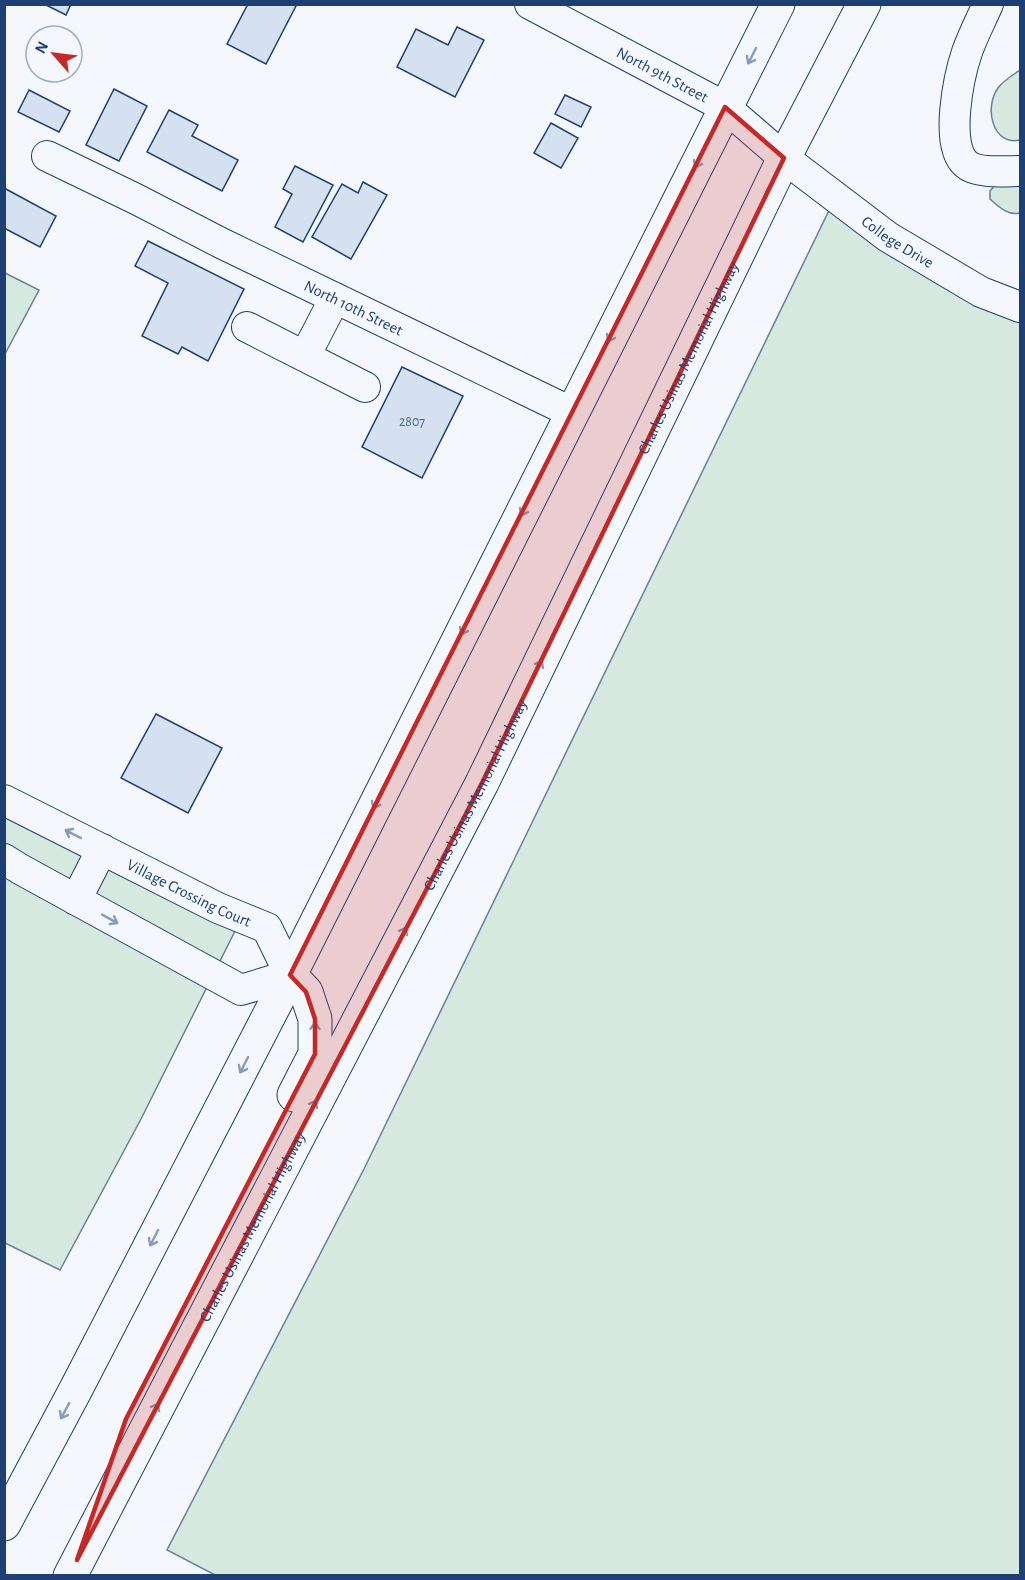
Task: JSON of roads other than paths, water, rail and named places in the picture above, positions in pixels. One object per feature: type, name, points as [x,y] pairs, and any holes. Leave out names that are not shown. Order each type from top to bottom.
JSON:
[{"type":"highway","points":[[4,1524],[82,1379],[290,975],[778,4]]},
{"type":"highway","name":"Charles Usinas Memorial Highway","points":[[73,1568],[482,783],[784,158],[864,4]]},
{"type":"highway","points":[[73,1568],[126,1419],[315,1054],[315,1019],[306,992],[290,975]]},
{"type":"street","name":"North 9th Street","points":[[530,4],[725,107],[784,158]]},
{"type":"street","points":[[988,4],[967,53],[956,97],[954,133],[960,158],[967,165],[975,169],[1020,171]]},
{"type":"street","name":"North 10th Street","points":[[46,156],[573,413]]},
{"type":"street","name":"College Drive","points":[[784,158],[888,237],[981,292],[1020,308]]},
{"type":"street","points":[[305,356],[335,298]]},
{"type":"street","points":[[247,327],[365,387]]},
{"type":"street","name":"Village Crossing Court","points":[[4,800],[218,908],[267,928],[290,975]]},
{"type":"street","points":[[76,900],[102,849]]},
{"type":"street","points":[[4,859],[241,990],[290,975]]}]
